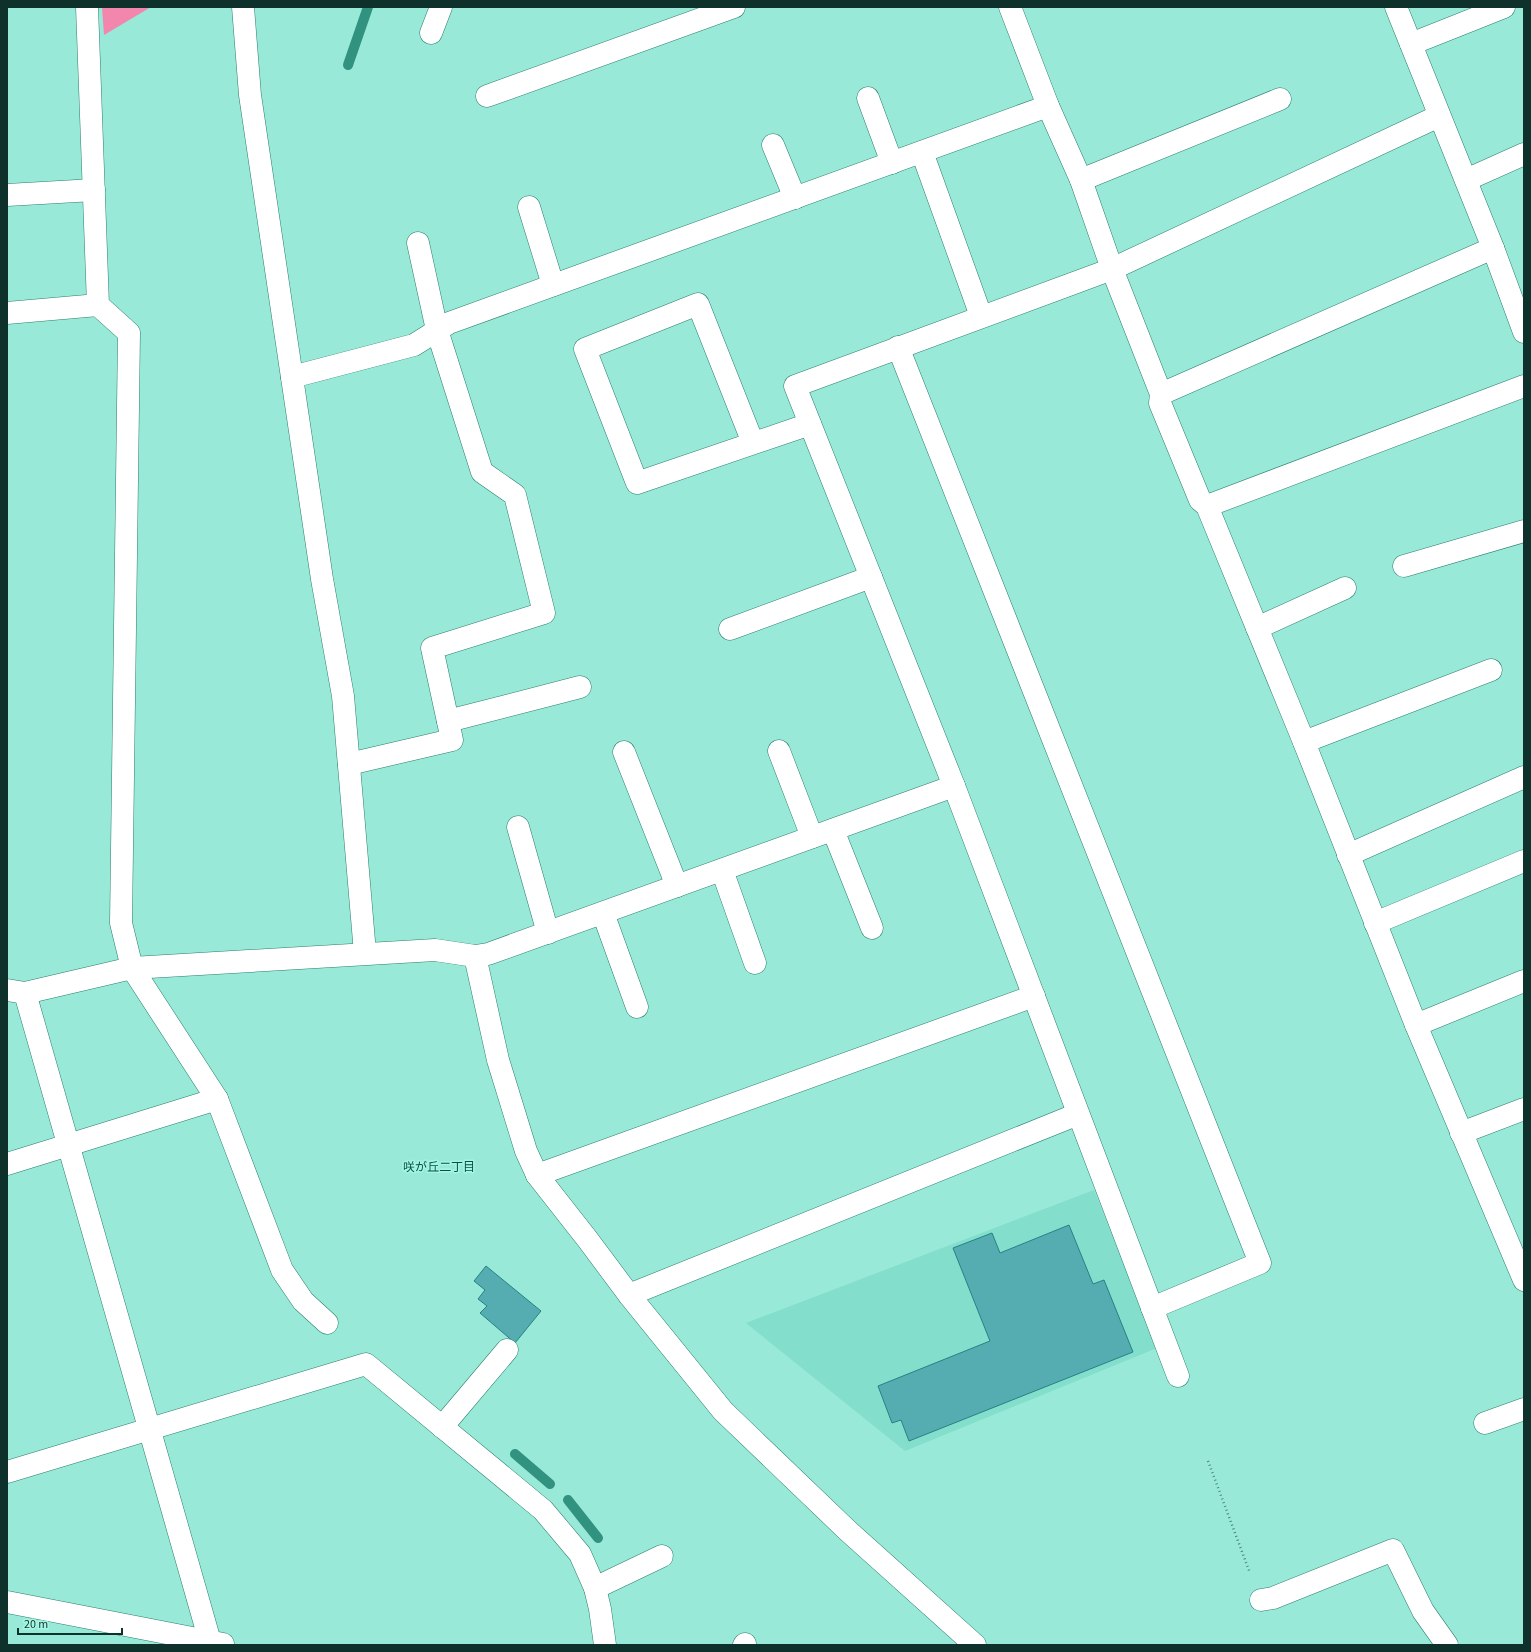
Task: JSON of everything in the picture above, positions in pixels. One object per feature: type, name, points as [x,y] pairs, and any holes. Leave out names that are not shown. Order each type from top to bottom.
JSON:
[{"type":"street","points":[[87,7],[98,305],[129,333],[121,923],[132,968],[217,1099],[282,1270],[303,1301],[327,1323]]},
{"type":"street","points":[[243,7],[250,95],[322,579],[343,696],[365,953]]},
{"type":"street","points":[[431,33],[441,7]]},
{"type":"street","points":[[487,96],[734,7]]},
{"type":"street","points":[[1010,7],[1048,106],[1081,180],[1112,269],[1161,394],[1160,403],[1200,500],[1207,506],[1304,742],[1416,1025],[1461,1133],[1519,1258],[1524,1280]]},
{"type":"street","points":[[1396,7],[1493,248],[1524,332]]},
{"type":"street","points":[[1411,44],[1504,7]]},
{"type":"street","points":[[868,98],[892,163]]},
{"type":"street","points":[[1081,180],[1280,99]]},
{"type":"street","points":[[292,377],[414,345],[449,323],[1048,106]]},
{"type":"street","points":[[1178,1376],[954,786],[795,386],[981,316],[1112,269],[1439,116]]},
{"type":"street","points":[[773,145],[795,198]]},
{"type":"street","points":[[922,152],[981,316]]},
{"type":"street","points":[[1466,180],[1524,154]]},
{"type":"street","points":[[7,195],[94,190]]},
{"type":"street","points":[[529,207],[553,285]]},
{"type":"street","points":[[349,764],[452,740],[432,648],[544,612],[515,495],[482,472],[437,330],[418,243]]},
{"type":"street","points":[[1161,394],[1493,248]]},
{"type":"street","points":[[753,443],[698,304],[586,349],[637,483],[810,424]]},
{"type":"street","points":[[7,313],[98,305]]},
{"type":"street","points":[[898,347],[1260,1263],[1152,1308]]},
{"type":"street","points":[[1207,506],[1524,386]]},
{"type":"street","points":[[1404,566],[1524,530]]},
{"type":"street","points":[[730,629],[871,577]]},
{"type":"street","points":[[1257,628],[1345,588]]},
{"type":"street","points":[[1304,742],[1491,670]]},
{"type":"street","points":[[448,721],[580,687]]},
{"type":"street","points":[[779,750],[812,837]]},
{"type":"street","points":[[624,752],[677,886]]},
{"type":"street","points":[[1348,854],[1524,777]]},
{"type":"street","points":[[7,1602],[216,1644],[150,1429],[69,1145],[16,992],[132,968],[435,950],[475,956],[488,954],[954,786]]},
{"type":"street","points":[[518,827],[548,933]]},
{"type":"street","points":[[832,830],[872,928]]},
{"type":"street","points":[[1375,923],[1524,860]]},
{"type":"street","points":[[722,870],[755,963]]},
{"type":"street","points":[[603,913],[637,1007]]},
{"type":"street","points":[[475,956],[498,1060],[526,1151],[537,1175],[629,1295],[724,1411],[847,1530],[974,1645]]},
{"type":"street","points":[[1416,1025],[1524,982]]},
{"type":"street","points":[[537,1175],[1034,996]]},
{"type":"street","points":[[7,1164],[217,1099]]},
{"type":"street","points":[[1461,1133],[1524,1109]]},
{"type":"street","points":[[629,1295],[1078,1114]]},
{"type":"street","points":[[446,1422],[506,1350]]},
{"type":"street","points":[[7,1472],[366,1364],[446,1422],[543,1510],[607,1583]]},
{"type":"street","points":[[1485,1422],[1524,1409]]},
{"type":"street","points":[[1260,1600],[1272,1598],[1393,1550],[1423,1611],[1447,1645]]},
{"type":"street","points":[[606,1645],[600,1609],[607,1583],[662,1556]]},
{"type":"path","points":[[1208,1461],[1260,1600]]},
{"type":"shaded area","points":[[102,7],[151,7],[104,35]]},
{"type":"shaded area","points":[[1094,1190],[1157,1348],[905,1451],[746,1323]]},
{"type":"building","points":[[1069,1225],[1093,1284],[1104,1280],[1133,1352],[909,1441],[901,1420],[892,1423],[878,1386],[990,1341],[953,1248],[992,1233],[1000,1253]]},
{"type":"building","points":[[486,1266],[541,1311],[515,1343],[480,1313],[487,1306],[478,1299],[485,1290],[474,1281]]},
{"type":"waterway","points":[[348,65],[368,7]]},
{"type":"waterway","points":[[515,1454],[550,1484]]},
{"type":"waterway","points":[[568,1500],[598,1538]]},
{"type":"district","name":"咲が丘二丁目","points":[[439,1167]]}]
